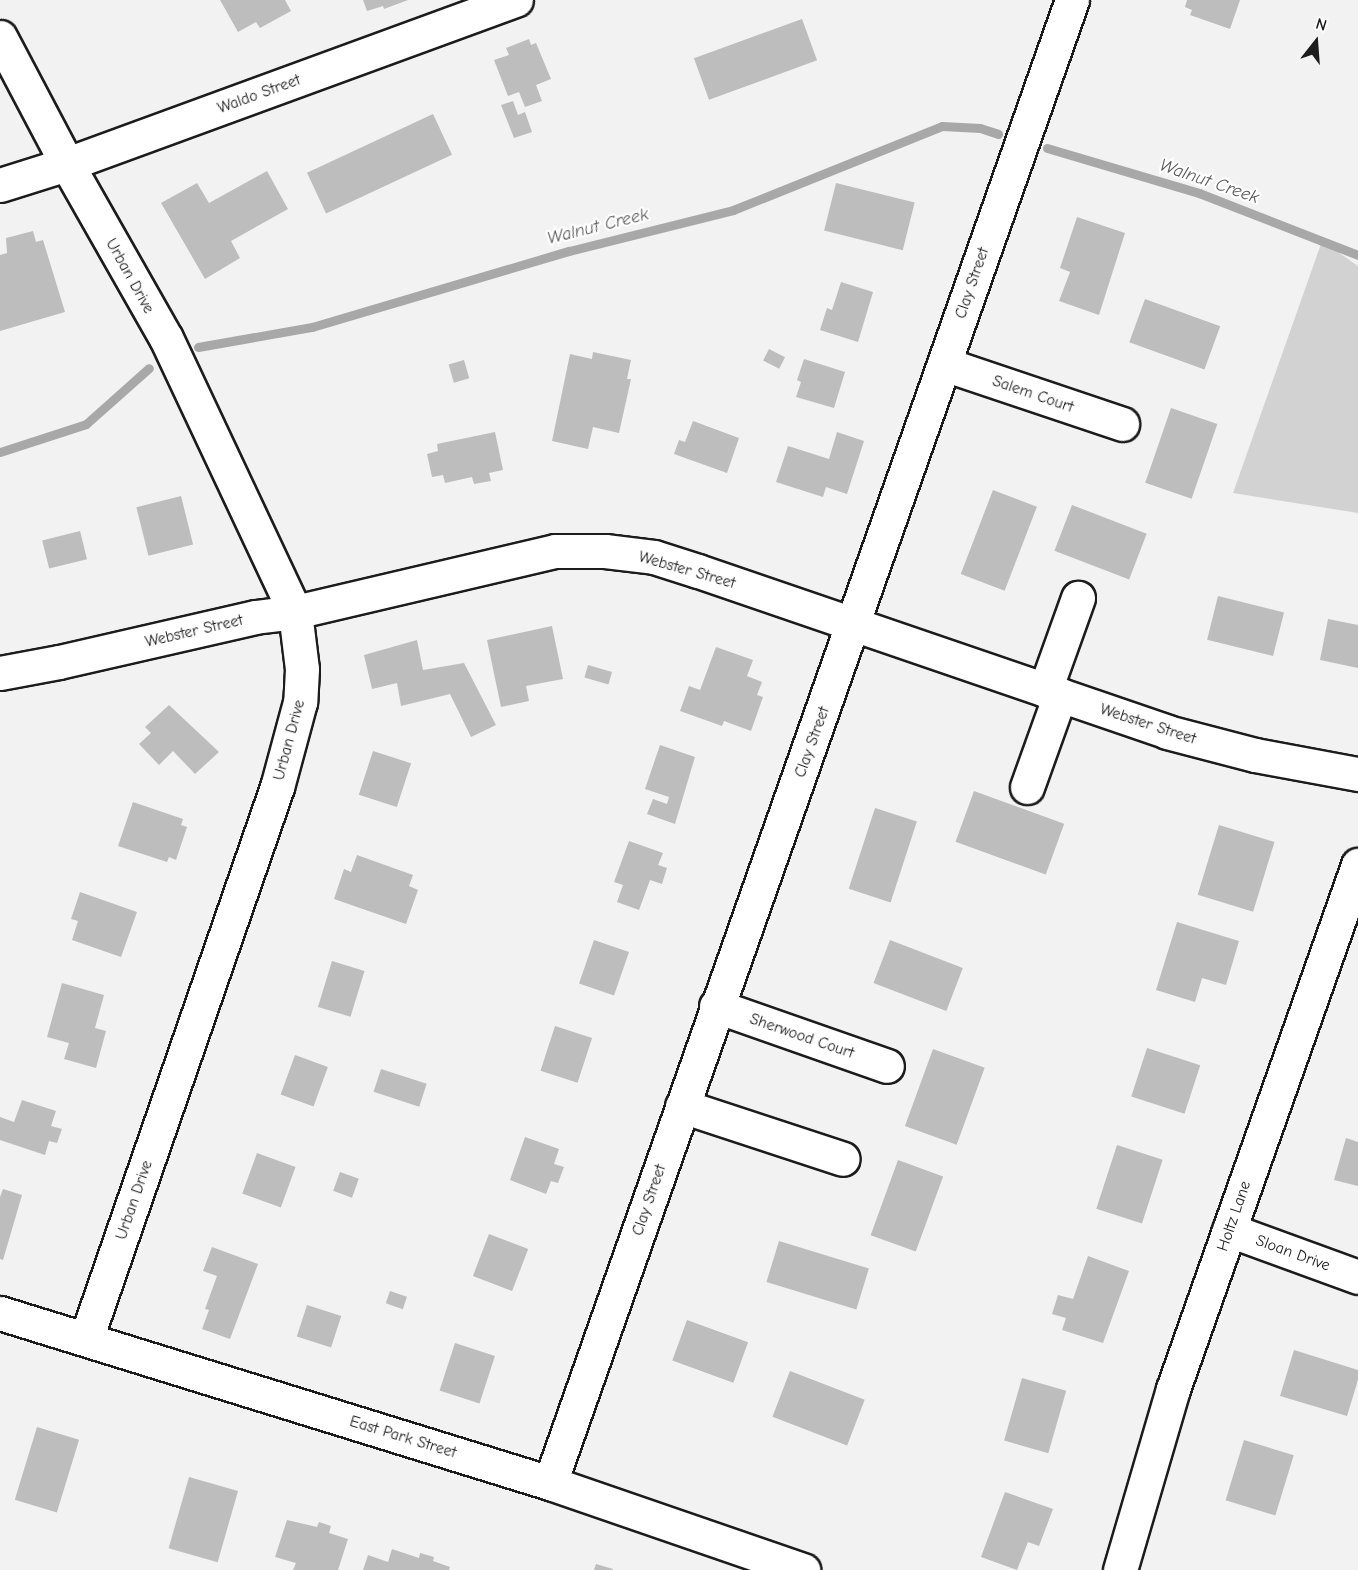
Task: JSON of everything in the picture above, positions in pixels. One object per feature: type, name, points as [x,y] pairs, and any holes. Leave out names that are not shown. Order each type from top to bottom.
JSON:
[{"type":"street","name":"Waldo Street","points":[[0,185],[68,164],[516,0]]},
{"type":"street","name":"Clay Street","points":[[550,1483],[716,1006],[854,625],[1072,0]]},
{"type":"street","name":"Urban Drive","points":[[0,37],[166,338],[295,612],[303,682],[300,702],[277,787],[86,1339]]},
{"type":"street","name":"Salem Court","points":[[944,364],[1122,424]]},
{"type":"street","name":"Webster Street","points":[[0,673],[59,662],[255,617],[295,612],[555,551],[605,551],[654,557],[1167,732],[1255,755],[1358,774]]},
{"type":"street","points":[[1027,786],[1078,598]]},
{"type":"street","name":"Holtz Lane","points":[[1120,1570],[1173,1389],[1358,865]]},
{"type":"street","name":"Sherwood Court","points":[[716,1006],[887,1066]]},
{"type":"street","points":[[681,1106],[843,1160]]},
{"type":"street","name":"Sloan Drive","points":[[1228,1230],[1358,1277]]},
{"type":"street","name":"East Park Street","points":[[0,1313],[550,1483],[803,1570]]},
{"type":"shaded area","points":[[1322,241],[1358,266],[1358,513],[1233,493]]},
{"type":"building","points":[[220,0],[285,0],[291,11],[260,28],[256,22],[238,32]]},
{"type":"building","points":[[363,0],[408,0],[384,9],[383,6],[367,11]]},
{"type":"building","points":[[1187,0],[1240,0],[1230,29],[1190,15],[1192,10],[1185,7]]},
{"type":"building","points":[[802,19],[817,60],[709,100],[694,58]]},
{"type":"building","points":[[529,39],[531,45],[536,43],[551,79],[536,85],[542,101],[525,107],[519,92],[508,96],[494,60],[509,55],[506,48]]},
{"type":"building","points":[[513,101],[518,115],[525,112],[532,132],[514,138],[501,105]]},
{"type":"building","points":[[433,114],[452,155],[326,214],[307,173]]},
{"type":"building","points":[[267,171],[288,209],[231,241],[240,258],[205,279],[161,203],[197,183],[209,203]]},
{"type":"building","points":[[836,183],[915,203],[903,250],[824,231]]},
{"type":"building","points":[[1077,217],[1125,233],[1099,315],[1059,301],[1070,272],[1060,268]]},
{"type":"building","points":[[33,231],[36,242],[43,240],[65,312],[0,331],[0,255],[7,253],[6,238]]},
{"type":"building","points":[[841,282],[873,292],[858,342],[820,330],[827,308],[832,310]]},
{"type":"building","points":[[1145,299],[1220,326],[1204,370],[1129,342]]},
{"type":"building","points":[[769,349],[785,357],[779,369],[763,361]]},
{"type":"building","points":[[593,352],[631,360],[627,379],[631,379],[619,433],[593,427],[588,449],[552,441],[570,354],[592,359]]},
{"type":"building","points":[[804,359],[845,372],[834,408],[796,397],[801,382],[797,380]]},
{"type":"building","points":[[464,360],[469,378],[454,383],[449,364]]},
{"type":"building","points":[[1171,408],[1217,424],[1192,499],[1145,483]]},
{"type":"building","points":[[693,421],[739,438],[727,473],[674,454],[679,440],[685,442]]},
{"type":"building","points":[[495,432],[503,470],[489,473],[491,481],[474,484],[472,477],[445,483],[443,475],[432,477],[427,454],[438,451],[437,444]]},
{"type":"building","points":[[837,432],[864,441],[847,494],[826,487],[823,497],[776,482],[788,446],[829,459]]},
{"type":"building","points":[[993,490],[1037,507],[1005,591],[961,574]]},
{"type":"building","points":[[181,496],[193,545],[148,556],[136,507]]},
{"type":"building","points":[[1072,505],[1147,534],[1129,579],[1054,551]]},
{"type":"building","points":[[80,531],[87,559],[49,569],[42,540]]},
{"type":"building","points":[[1218,596],[1284,612],[1273,656],[1207,640]]},
{"type":"building","points":[[1328,619],[1358,625],[1358,668],[1320,660]]},
{"type":"building","points":[[552,626],[563,679],[526,686],[529,701],[501,707],[487,640]]},
{"type":"building","points":[[417,640],[423,670],[464,663],[496,725],[471,737],[450,694],[401,706],[397,683],[372,689],[364,655]]},
{"type":"building","points":[[716,647],[753,660],[747,676],[762,682],[757,695],[763,697],[751,731],[724,721],[722,726],[680,711],[689,686],[700,690]]},
{"type":"building","points":[[588,665],[612,672],[608,684],[584,677]]},
{"type":"building","points":[[169,705],[219,752],[195,774],[173,751],[159,765],[139,744],[151,733],[145,727]]},
{"type":"building","points":[[660,745],[695,757],[675,824],[647,814],[653,799],[667,804],[669,797],[645,789]]},
{"type":"building","points":[[373,751],[411,763],[397,807],[359,795]]},
{"type":"building","points":[[974,791],[1064,824],[1046,875],[956,842]]},
{"type":"building","points":[[133,802],[183,819],[181,825],[187,827],[176,860],[169,857],[167,862],[118,846]]},
{"type":"building","points":[[875,808],[917,822],[891,902],[849,889]]},
{"type":"building","points":[[1219,825],[1274,842],[1253,912],[1198,895]]},
{"type":"building","points":[[629,841],[663,853],[658,865],[667,868],[662,884],[650,880],[639,910],[617,902],[623,885],[614,882]]},
{"type":"building","points":[[357,855],[413,875],[409,886],[418,890],[406,924],[334,899],[344,869],[351,872]]},
{"type":"building","points":[[80,892],[137,912],[121,957],[72,940],[78,921],[71,919]]},
{"type":"building","points":[[1177,922],[1239,941],[1226,985],[1202,978],[1195,1002],[1156,990]]},
{"type":"building","points":[[594,940],[629,952],[614,996],[579,983]]},
{"type":"building","points":[[890,940],[963,968],[946,1011],[874,983]]},
{"type":"building","points":[[332,961],[365,971],[350,1017],[318,1007]]},
{"type":"building","points":[[62,983],[104,995],[95,1028],[106,1031],[96,1068],[64,1059],[69,1043],[47,1037]]},
{"type":"building","points":[[555,1026],[592,1038],[578,1083],[540,1071]]},
{"type":"building","points":[[1147,1048],[1200,1065],[1184,1114],[1131,1097]]},
{"type":"building","points":[[933,1049],[985,1068],[957,1145],[905,1126]]},
{"type":"building","points":[[295,1055],[328,1067],[314,1106],[281,1094]]},
{"type":"building","points":[[381,1069],[427,1084],[419,1107],[374,1092]]},
{"type":"building","points":[[22,1100],[56,1111],[51,1126],[62,1129],[57,1143],[49,1141],[45,1155],[0,1140],[0,1117],[14,1122]]},
{"type":"building","points":[[525,1137],[559,1149],[554,1164],[564,1167],[558,1183],[551,1181],[546,1194],[510,1180]]},
{"type":"building","points":[[1346,1138],[1358,1142],[1358,1186],[1334,1180]]},
{"type":"building","points":[[1117,1145],[1163,1160],[1142,1224],[1096,1209]]},
{"type":"building","points":[[257,1153],[296,1167],[281,1207],[242,1193]]},
{"type":"building","points":[[898,1160],[943,1176],[916,1252],[871,1235]]},
{"type":"building","points":[[340,1172],[359,1179],[352,1198],[333,1191]]},
{"type":"building","points":[[3,1189],[22,1195],[3,1260],[0,1259],[0,1197]]},
{"type":"building","points":[[489,1234],[528,1249],[512,1291],[473,1276]]},
{"type":"building","points":[[779,1241],[869,1268],[856,1310],[766,1282]]},
{"type":"building","points":[[212,1247],[258,1264],[230,1339],[202,1329],[209,1310],[205,1309],[217,1276],[203,1271]]},
{"type":"building","points":[[1088,1256],[1129,1271],[1103,1343],[1062,1330],[1066,1318],[1052,1314],[1058,1295],[1073,1299]]},
{"type":"building","points":[[390,1291],[407,1297],[403,1309],[386,1303]]},
{"type":"building","points":[[307,1305],[341,1316],[331,1348],[297,1336]]},
{"type":"building","points":[[687,1320],[748,1342],[733,1383],[672,1360]]},
{"type":"building","points":[[455,1343],[495,1356],[479,1404],[440,1391]]},
{"type":"building","points":[[1294,1350],[1358,1370],[1358,1380],[1347,1416],[1280,1396]]},
{"type":"building","points":[[790,1371],[865,1400],[847,1445],[772,1417]]},
{"type":"building","points":[[1022,1378],[1066,1391],[1048,1453],[1004,1440]]},
{"type":"building","points":[[37,1427],[79,1440],[57,1513],[15,1500]]},
{"type":"building","points":[[1244,1440],[1294,1455],[1275,1515],[1226,1500]]},
{"type":"building","points":[[189,1477],[238,1491],[218,1562],[169,1548]]},
{"type":"building","points":[[1005,1492],[1053,1509],[1039,1546],[1028,1542],[1017,1570],[981,1557]]},
{"type":"building","points":[[287,1520],[317,1527],[319,1522],[331,1526],[329,1533],[348,1539],[338,1570],[293,1570],[296,1563],[275,1557]]},
{"type":"building","points":[[392,1549],[419,1558],[420,1553],[434,1557],[433,1561],[450,1567],[449,1570],[363,1570],[368,1555],[388,1562]]},
{"type":"building","points":[[596,1564],[613,1569],[613,1570],[594,1570]]},
{"type":"waterway","name":"Walnut Creek","points":[[198,347],[312,327],[569,251],[733,210],[942,126],[980,128],[998,134]]},
{"type":"waterway","name":"Walnut Creek","points":[[1047,148],[1199,193],[1358,255]]},
{"type":"waterway","name":"Walnut Creek","points":[[0,452],[86,424],[149,368]]}]
